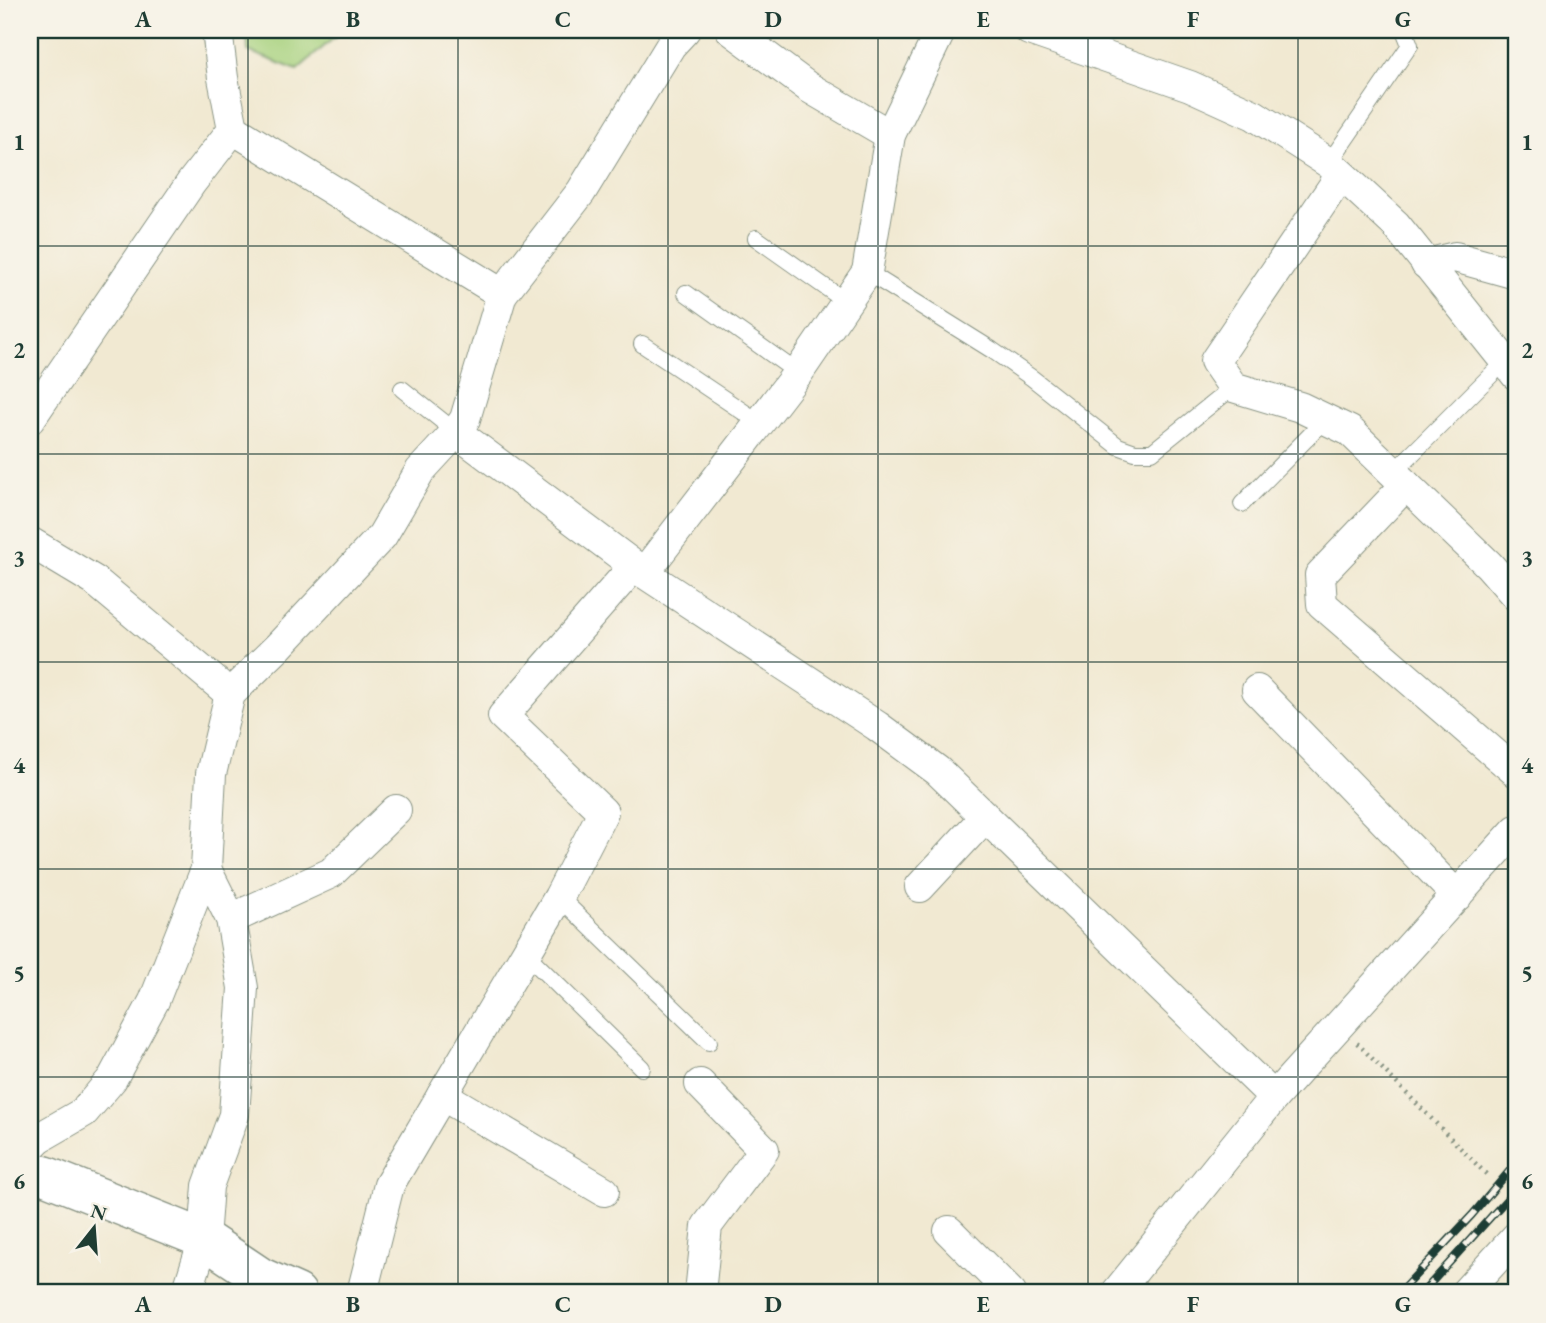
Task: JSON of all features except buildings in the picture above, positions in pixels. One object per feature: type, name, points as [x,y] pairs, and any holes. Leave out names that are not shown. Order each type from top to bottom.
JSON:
[{"type":"street","points":[[217,30],[233,129],[502,294]]},
{"type":"street","points":[[732,30],[808,87],[890,135]]},
{"type":"street","points":[[362,1293],[388,1185],[559,897],[603,812],[503,716],[639,570],[760,423],[867,272],[890,135],[941,30]]},
{"type":"street","points":[[1029,30],[1190,86],[1254,114],[1335,169],[1396,225],[1511,368]]},
{"type":"street","points":[[30,1147],[39,1138],[84,1112],[112,1079],[154,1001],[206,869],[211,774],[230,694],[382,536],[420,471],[465,419],[502,294],[581,192],[668,35]]},
{"type":"street","points":[[30,419],[191,183],[233,129]]},
{"type":"street","points":[[1335,169],[1215,361],[1233,387],[1300,407],[1350,431],[1489,565],[1516,596]]},
{"type":"street","points":[[1426,264],[1455,257],[1516,274]]},
{"type":"street","points":[[456,432],[639,570],[887,734],[938,771],[1274,1097]]},
{"type":"street","points":[[1399,479],[1320,575],[1322,604],[1516,772]]},
{"type":"street","points":[[30,542],[95,581],[230,694]]},
{"type":"street","points":[[1257,690],[1457,895]]},
{"type":"street","points":[[231,919],[331,873],[396,810]]},
{"type":"street","points":[[920,887],[985,818]]},
{"type":"street","points":[[1116,1293],[1274,1097],[1516,830]]},
{"type":"street","points":[[187,1293],[204,1239],[208,1186],[234,1115],[243,988],[231,919],[206,869]]},
{"type":"street","points":[[699,1293],[707,1226],[764,1150],[700,1084]]},
{"type":"street","points":[[442,1095],[604,1191]]},
{"type":"street","points":[[30,1172],[44,1175],[204,1239],[261,1277],[297,1293]]},
{"type":"street","points":[[948,1231],[1011,1293]]},
{"type":"street","points":[[1465,1293],[1516,1237]]},
{"type":"lane","points":[[1335,169],[1410,45],[1404,30]]},
{"type":"lane","points":[[756,238],[845,301]]},
{"type":"lane","points":[[867,272],[992,349],[1118,446],[1135,452],[1152,452],[1233,387]]},
{"type":"lane","points":[[686,293],[798,373]]},
{"type":"lane","points":[[642,344],[760,423]]},
{"type":"lane","points":[[1399,479],[1511,368]]},
{"type":"lane","points":[[402,389],[456,432]]},
{"type":"lane","points":[[1242,504],[1326,419]]},
{"type":"lane","points":[[559,897],[709,1042]]},
{"type":"lane","points":[[526,954],[642,1068]]},
{"type":"path","points":[[1339,1025],[1487,1175]]},
{"type":"green space","points":[[247,30],[343,30],[297,70],[248,51]]},
{"type":"railway","points":[[1399,1293],[1516,1163]]},
{"type":"railway","points":[[1422,1293],[1516,1189]]}]
